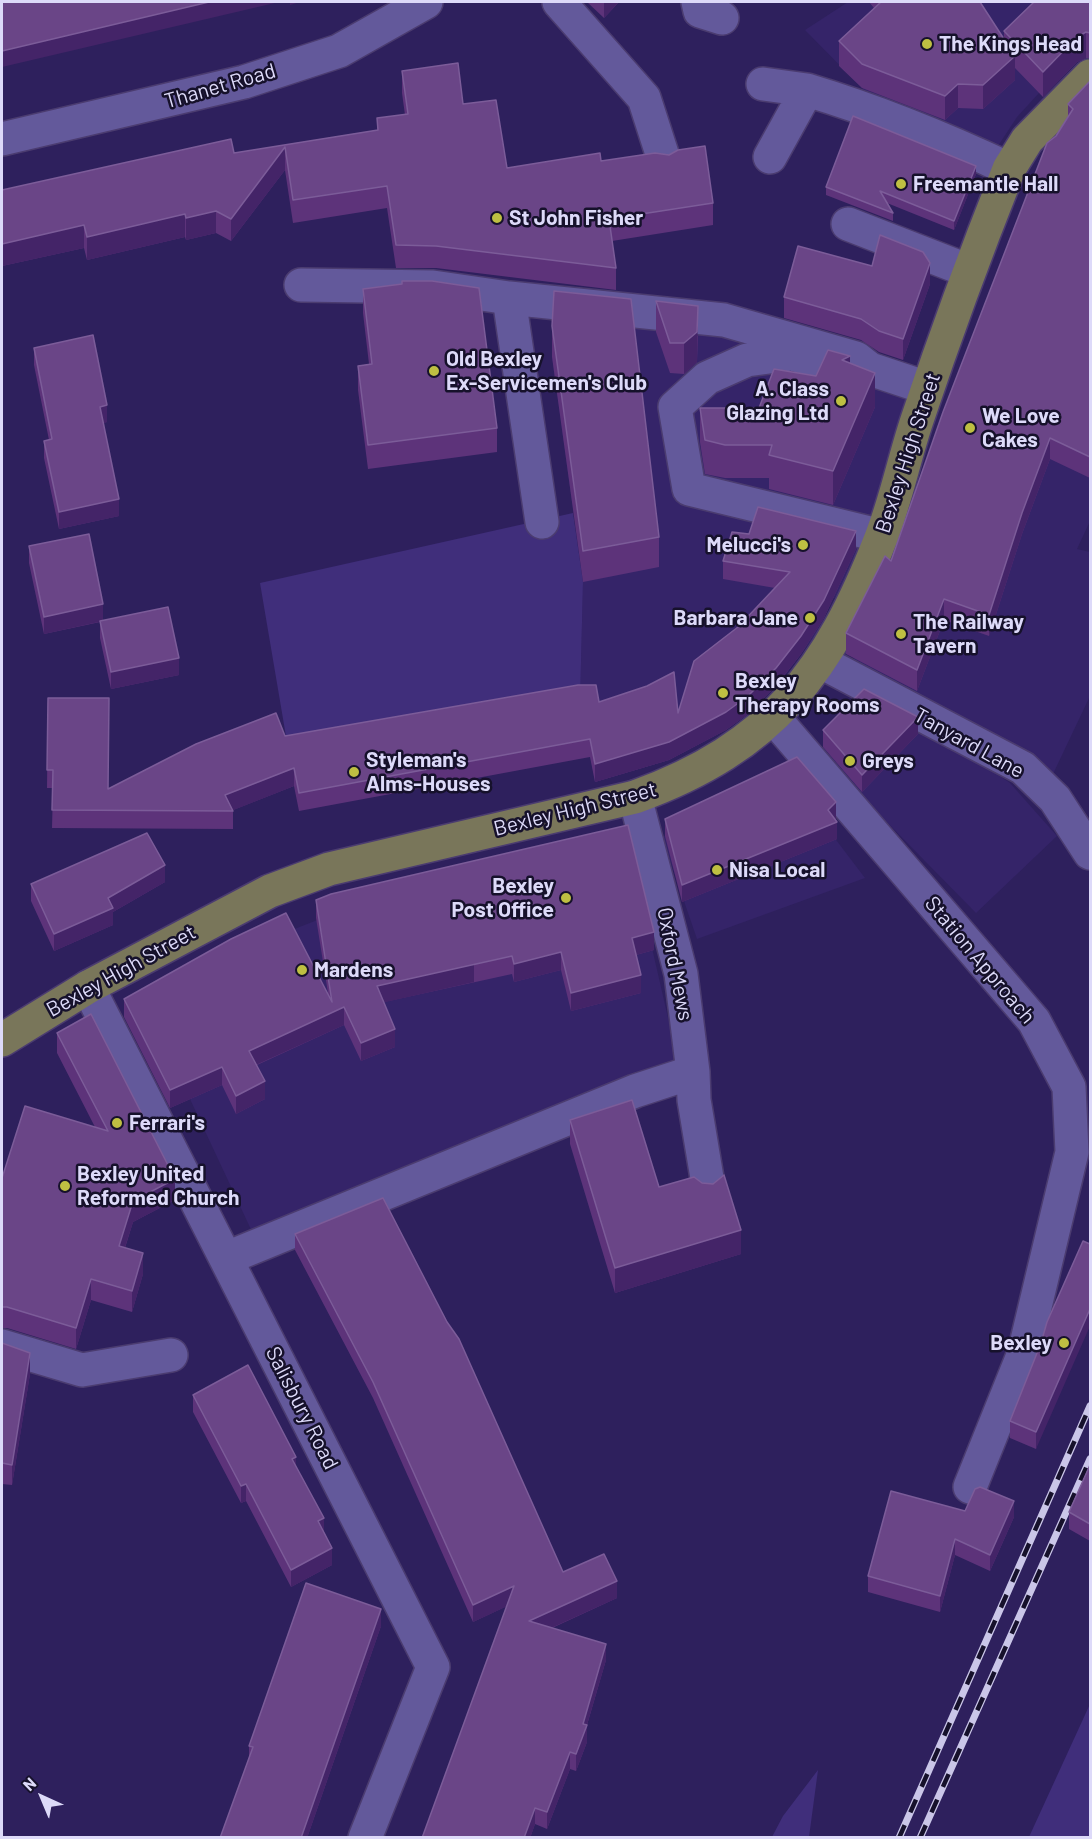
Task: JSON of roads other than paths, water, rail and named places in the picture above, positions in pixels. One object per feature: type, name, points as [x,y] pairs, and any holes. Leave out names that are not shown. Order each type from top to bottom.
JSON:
[{"type":"main road","name":"Bexley High Street","points":[[2,1040],[88,987],[270,891],[329,869],[635,796],[666,785],[708,765],[727,754],[773,717],[799,692],[821,662],[855,596],[882,536],[927,388],[1009,169],[1028,140],[1090,76]]},
{"type":"street","name":"Thanet Road","points":[[2,139],[131,111],[244,82],[339,51],[426,2]]},
{"type":"street","points":[[559,2],[644,98],[664,160]]},
{"type":"street","points":[[763,84],[807,90],[859,106],[942,138],[1009,169]]},
{"type":"street","points":[[770,157],[807,90]]},
{"type":"street","points":[[848,224],[969,271]]},
{"type":"street","points":[[301,285],[433,286],[509,298],[723,320],[856,358],[870,369],[927,388]]},
{"type":"street","points":[[509,298],[542,522]]},
{"type":"street","points":[[870,369],[849,371],[792,354],[747,360],[707,378],[675,407],[689,489],[882,536]]},
{"type":"street","name":"Tanyard Lane","points":[[821,662],[1023,768],[1055,799],[1090,854]]},
{"type":"street","name":"Station Approach","points":[[773,717],[1034,1022],[1069,1087],[1072,1152],[1023,1353],[970,1487]]},
{"type":"street","name":"Oxford Mews","points":[[635,796],[681,974],[693,1072],[694,1100],[709,1190]]},
{"type":"street","name":"Salisbury Road","points":[[88,987],[433,1667],[365,1838]]},
{"type":"street","points":[[226,1258],[634,1091],[693,1072]]},
{"type":"street","points":[[2,1346],[82,1370],[171,1355]]},
{"type":"railway","points":[[899,1838],[1090,1406]]},
{"type":"railway","points":[[920,1838],[1090,1459]]},
{"type":"place","name":"The Kings Head","points":[[927,44]]},
{"type":"place","name":"Freemantle Hall","points":[[901,184]]},
{"type":"place","name":"St John Fisher","points":[[497,218]]},
{"type":"place","name":"Old Bexley Ex-Servicemen's Club","points":[[434,371]]},
{"type":"place","name":"A. Class Glazing Ltd","points":[[841,401]]},
{"type":"place","name":"We Love Cakes","points":[[970,428]]},
{"type":"place","name":"Melucci's","points":[[803,545]]},
{"type":"place","name":"Barbara Jane","points":[[810,618]]},
{"type":"place","name":"The Railway Tavern","points":[[901,634]]},
{"type":"place","name":"Bexley Therapy Rooms","points":[[723,693]]},
{"type":"place","name":"Greys","points":[[850,761]]},
{"type":"place","name":"Styleman's Alms-Houses","points":[[354,772]]},
{"type":"place","name":"Nisa Local","points":[[717,870]]},
{"type":"place","name":"Bexley Post Office","points":[[566,898]]},
{"type":"place","name":"Mardens","points":[[302,970]]},
{"type":"place","name":"Ferrari's","points":[[117,1123]]},
{"type":"place","name":"Bexley United Reformed Church","points":[[65,1186]]},
{"type":"place","name":"Bexley","points":[[1064,1343]]}]
